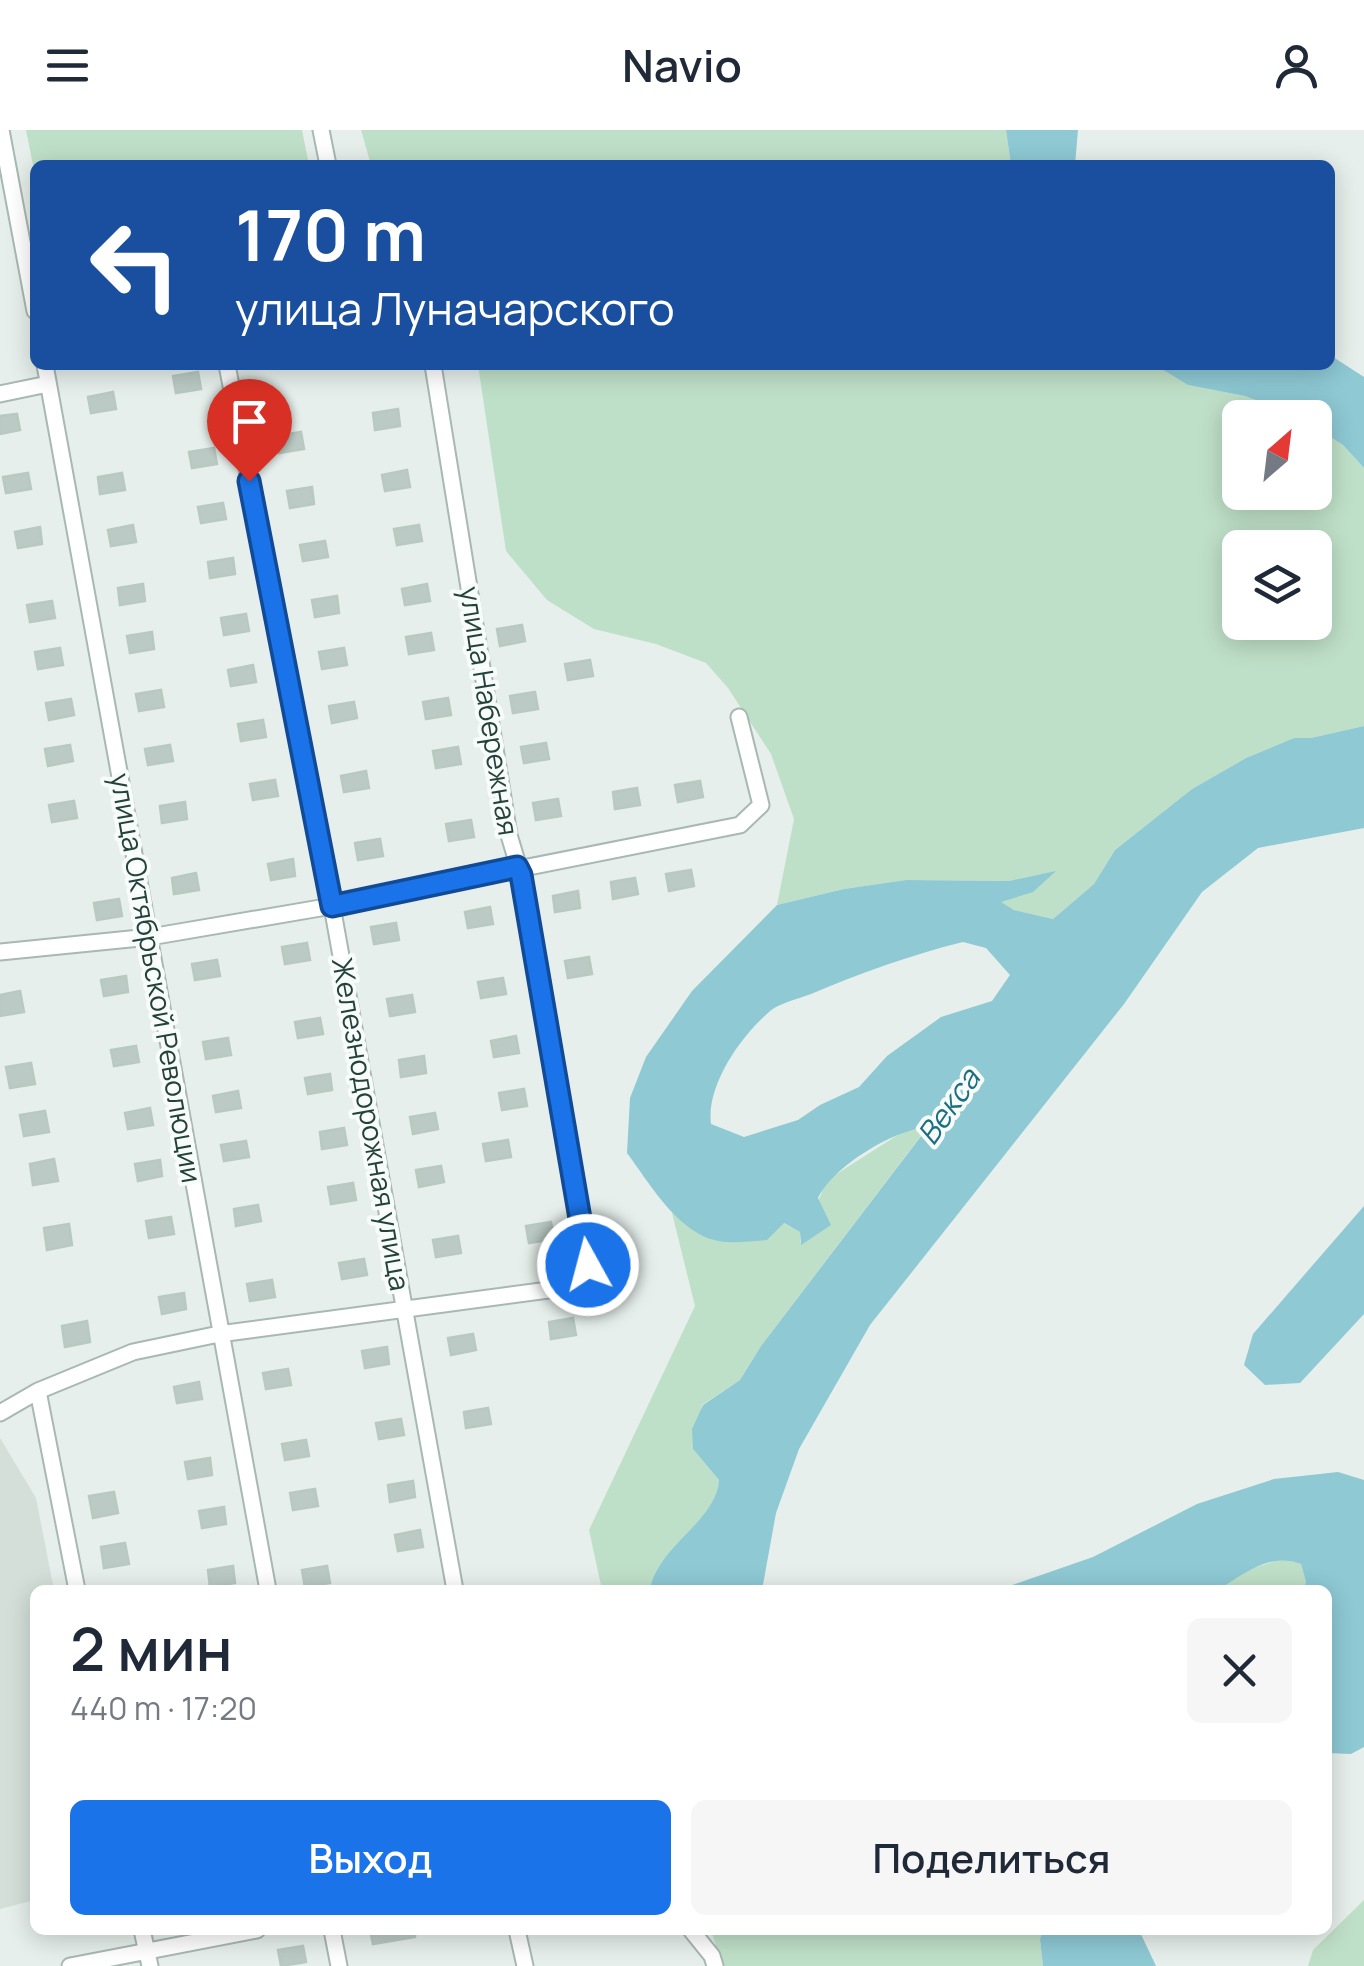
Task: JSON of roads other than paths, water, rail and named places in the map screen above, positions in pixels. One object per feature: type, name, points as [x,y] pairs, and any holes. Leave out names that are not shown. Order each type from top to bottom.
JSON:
[{"type":"street","points":[[2,130],[30,283]]},
{"type":"street","points":[[321,130],[327,160]]},
{"type":"street","name":"улица Октябрьской Революции","points":[[46,370],[267,1585]]},
{"type":"street","name":"Железнодорожная улица","points":[[227,370],[332,906],[454,1585]]},
{"type":"street","name":"улица Набережная","points":[[405,1309],[571,1286],[588,1265],[582,1214],[508,835],[433,370]]},
{"type":"street","points":[[0,394],[48,384]]},
{"type":"street","points":[[0,952],[150,937],[332,906],[740,825],[761,806],[739,718]]},
{"type":"street","points":[[0,1412],[38,1391],[133,1352],[220,1334],[405,1309]]},
{"type":"street","points":[[38,1391],[76,1585]]},
{"type":"street","points":[[70,1966],[148,1958],[237,1935]]},
{"type":"street","points":[[333,1935],[339,1966]]},
{"type":"street","points":[[519,1935],[525,1966]]},
{"type":"street","points":[[695,1935],[712,1956],[714,1966]]},
{"type":"water","points":[[1006,130],[1078,130],[1075,160],[1010,160]]},
{"type":"water","points":[[1335,358],[1364,377],[1364,468],[1332,438],[1332,400],[1256,400],[1188,385],[1163,370],[1335,370]]},
{"type":"water","name":"Векса","points":[[1364,726],[1364,828],[1258,848],[1202,892],[1124,1004],[870,1325],[799,1449],[776,1513],[763,1585],[652,1585],[663,1560],[716,1495],[719,1480],[693,1449],[692,1429],[703,1405],[740,1380],[761,1346],[928,1127],[882,1142],[837,1174],[818,1198],[831,1225],[801,1245],[800,1232],[784,1223],[767,1240],[726,1242],[695,1231],[669,1208],[627,1153],[630,1098],[646,1057],[692,991],[777,905],[844,889],[906,880],[1009,881],[1056,871],[1033,892],[1001,902],[1014,910],[1053,919],[1094,884],[1115,850],[1192,789],[1246,758],[1294,738]],"holes":[[[963,942],[986,948],[1010,975],[992,1001],[941,1017],[887,1056],[859,1087],[798,1120],[744,1137],[711,1124],[714,1094],[727,1063],[758,1022],[783,1004]]]},
{"type":"water","points":[[1364,1206],[1364,1314],[1300,1383],[1265,1385],[1244,1365],[1253,1334]]},
{"type":"water","points":[[1338,1472],[1364,1480],[1364,1747],[1351,1754],[1332,1753],[1332,1585],[1305,1585],[1301,1564],[1268,1562],[1227,1585],[1012,1585],[1093,1557],[1197,1504],[1274,1479]]},
{"type":"water","points":[[1041,1935],[1141,1935],[1156,1966],[1043,1966]]}]
